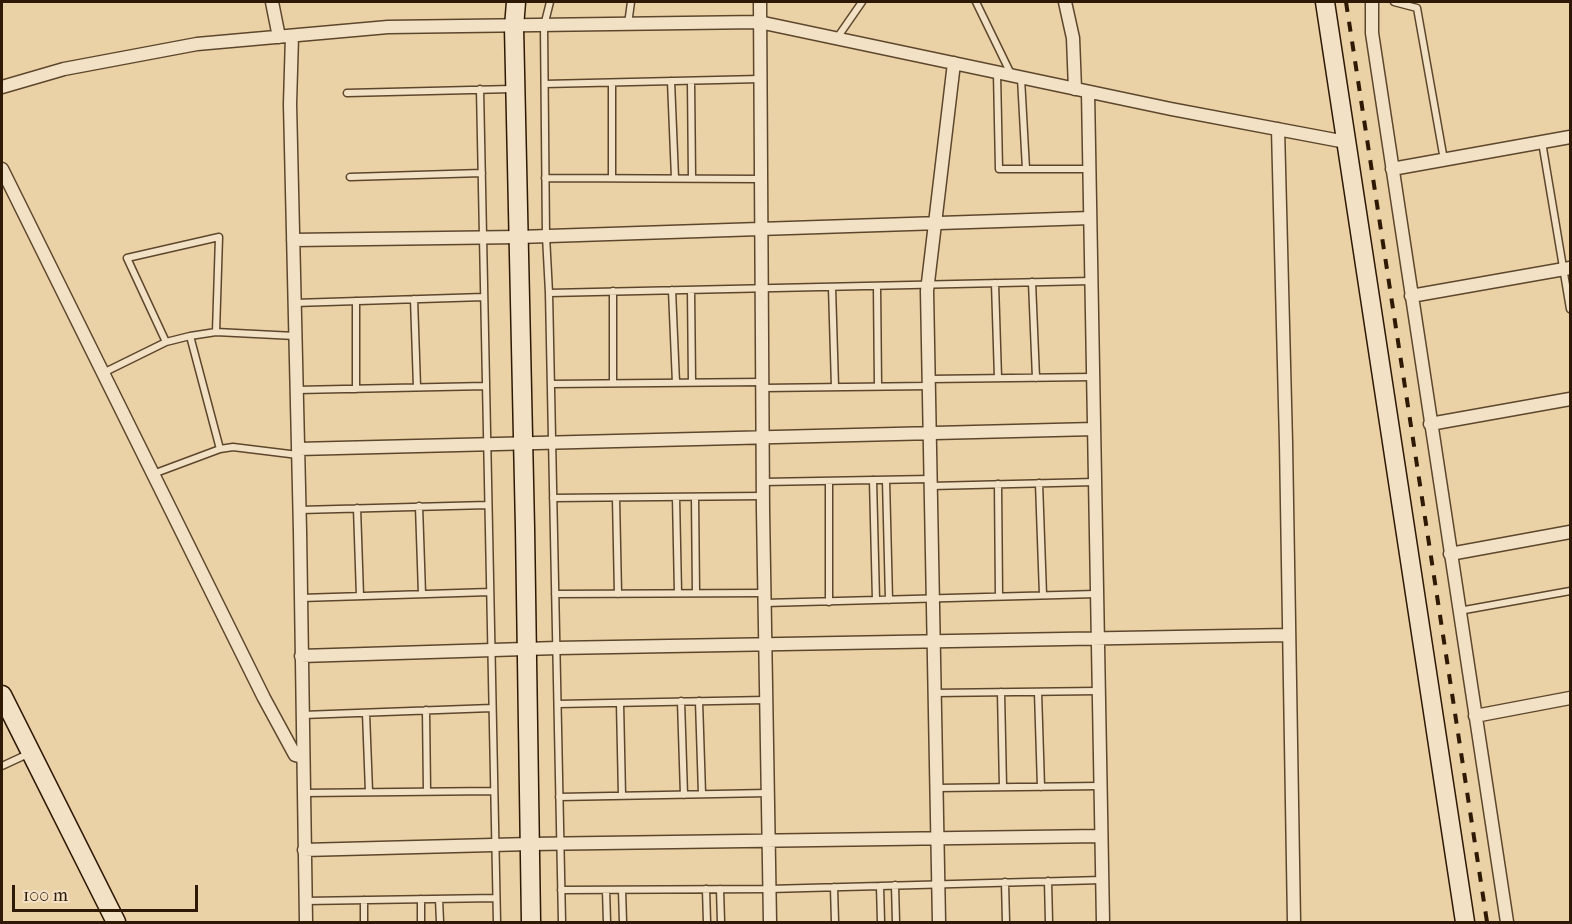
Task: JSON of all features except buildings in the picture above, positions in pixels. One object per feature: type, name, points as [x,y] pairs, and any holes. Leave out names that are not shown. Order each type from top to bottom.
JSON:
[{"type":"street","points":[[272,2],[279,37]]},
{"type":"street","points":[[516,2],[514,27],[531,922]]},
{"type":"street","points":[[760,2],[764,598],[770,922]]},
{"type":"street","points":[[1065,2],[1073,38],[1075,89]]},
{"type":"street","points":[[1325,2],[1465,922]]},
{"type":"street","points":[[1372,2],[1372,33],[1506,922]]},
{"type":"street","points":[[2,87],[64,69],[197,44],[388,27],[759,22],[1088,92],[1346,142]]},
{"type":"street","points":[[292,36],[290,104],[306,922]]},
{"type":"street","points":[[939,922],[928,285],[954,63]]},
{"type":"street","points":[[1088,92],[1103,922]]},
{"type":"street","points":[[1278,129],[1293,922]]},
{"type":"street","points":[[1392,169],[1570,137]]},
{"type":"street","points":[[2,169],[264,698],[295,755],[303,757]]},
{"type":"street","points":[[293,240],[519,237],[1090,218]]},
{"type":"street","points":[[1411,296],[1567,269]]},
{"type":"street","points":[[1430,424],[1570,399]]},
{"type":"street","points":[[298,452],[552,442],[1094,429]]},
{"type":"street","points":[[1450,554],[1570,532]]},
{"type":"street","points":[[301,656],[556,648],[1289,635]]},
{"type":"street","points":[[2,695],[116,922]]},
{"type":"street","points":[[1475,716],[1570,698]]},
{"type":"street","points":[[304,850],[530,844],[1101,836]]},
{"type":"lane","points":[[550,2],[544,26],[545,178],[562,922]]},
{"type":"lane","points":[[628,25],[631,2]]},
{"type":"lane","points":[[837,39],[862,2]]},
{"type":"lane","points":[[976,2],[1016,77],[1026,169]]},
{"type":"lane","points":[[1394,2],[1417,8],[1444,160]]},
{"type":"lane","points":[[997,73],[999,169],[1090,169]]},
{"type":"lane","points":[[545,84],[761,79]]},
{"type":"lane","points":[[671,81],[675,178]]},
{"type":"lane","points":[[691,81],[692,178]]},
{"type":"lane","points":[[612,82],[612,178]]},
{"type":"lane","points":[[480,89],[497,922]]},
{"type":"lane","points":[[346,93],[516,89]]},
{"type":"lane","points":[[1542,142],[1567,269],[1570,309]]},
{"type":"lane","points":[[350,177],[482,173]]},
{"type":"lane","points":[[545,178],[762,179]]},
{"type":"lane","points":[[166,342],[127,258],[219,237],[216,332]]},
{"type":"lane","points":[[549,293],[1091,281]]},
{"type":"lane","points":[[1032,282],[1036,378]]},
{"type":"lane","points":[[994,283],[998,378]]},
{"type":"lane","points":[[877,286],[878,386]]},
{"type":"lane","points":[[832,287],[835,387]]},
{"type":"lane","points":[[672,290],[676,382]]},
{"type":"lane","points":[[691,290],[692,382]]},
{"type":"lane","points":[[613,291],[613,383]]},
{"type":"lane","points":[[294,303],[484,297]]},
{"type":"lane","points":[[414,299],[417,387]]},
{"type":"lane","points":[[356,301],[356,389]]},
{"type":"lane","points":[[102,374],[166,342],[190,336],[216,332],[295,336]]},
{"type":"lane","points":[[190,336],[220,449]]},
{"type":"lane","points":[[551,384],[692,382],[835,387],[998,378],[1093,377]]},
{"type":"lane","points":[[297,390],[486,386]]},
{"type":"lane","points":[[153,474],[220,449],[233,447],[298,452]]},
{"type":"lane","points":[[873,480],[876,600]]},
{"type":"lane","points":[[763,482],[886,480],[999,484],[1095,482]]},
{"type":"lane","points":[[886,480],[889,600]]},
{"type":"lane","points":[[828,481],[830,602]]},
{"type":"lane","points":[[1039,483],[1043,595]]},
{"type":"lane","points":[[999,484],[999,596]]},
{"type":"lane","points":[[554,498],[763,496]]},
{"type":"lane","points":[[676,497],[678,593]]},
{"type":"lane","points":[[695,497],[696,593]]},
{"type":"lane","points":[[616,498],[618,594]]},
{"type":"lane","points":[[299,510],[488,505]]},
{"type":"lane","points":[[419,506],[422,594]]},
{"type":"lane","points":[[357,508],[360,596]]},
{"type":"lane","points":[[1458,611],[1570,591]]},
{"type":"lane","points":[[301,598],[490,592]]},
{"type":"lane","points":[[555,594],[696,593],[830,602],[1096,594]]},
{"type":"lane","points":[[934,693],[1098,691]]},
{"type":"lane","points":[[1001,692],[1003,787]]},
{"type":"lane","points":[[1038,692],[1041,787]]},
{"type":"lane","points":[[558,704],[766,700]]},
{"type":"lane","points":[[681,701],[684,795]]},
{"type":"lane","points":[[699,701],[702,794]]},
{"type":"lane","points":[[620,703],[622,796]]},
{"type":"lane","points":[[302,715],[492,708]]},
{"type":"lane","points":[[426,710],[427,791]]},
{"type":"lane","points":[[366,712],[369,792]]},
{"type":"lane","points":[[2,766],[31,753]]},
{"type":"lane","points":[[936,788],[1100,786]]},
{"type":"lane","points":[[303,793],[494,790]]},
{"type":"lane","points":[[559,797],[768,793]]},
{"type":"lane","points":[[561,890],[834,887],[1102,880]]},
{"type":"lane","points":[[1048,881],[1049,922]]},
{"type":"lane","points":[[1005,882],[1006,922]]},
{"type":"lane","points":[[895,885],[896,922]]},
{"type":"lane","points":[[880,886],[881,922]]},
{"type":"lane","points":[[834,887],[835,922]]},
{"type":"lane","points":[[706,889],[707,922]]},
{"type":"lane","points":[[720,889],[721,922]]},
{"type":"lane","points":[[606,890],[607,922]]},
{"type":"lane","points":[[622,890],[623,922]]},
{"type":"lane","points":[[306,901],[496,898]]},
{"type":"lane","points":[[421,899],[421,922]]},
{"type":"lane","points":[[439,899],[440,922]]},
{"type":"lane","points":[[364,900],[364,922]]},
{"type":"railway","points":[[1346,2],[1487,922]]}]
